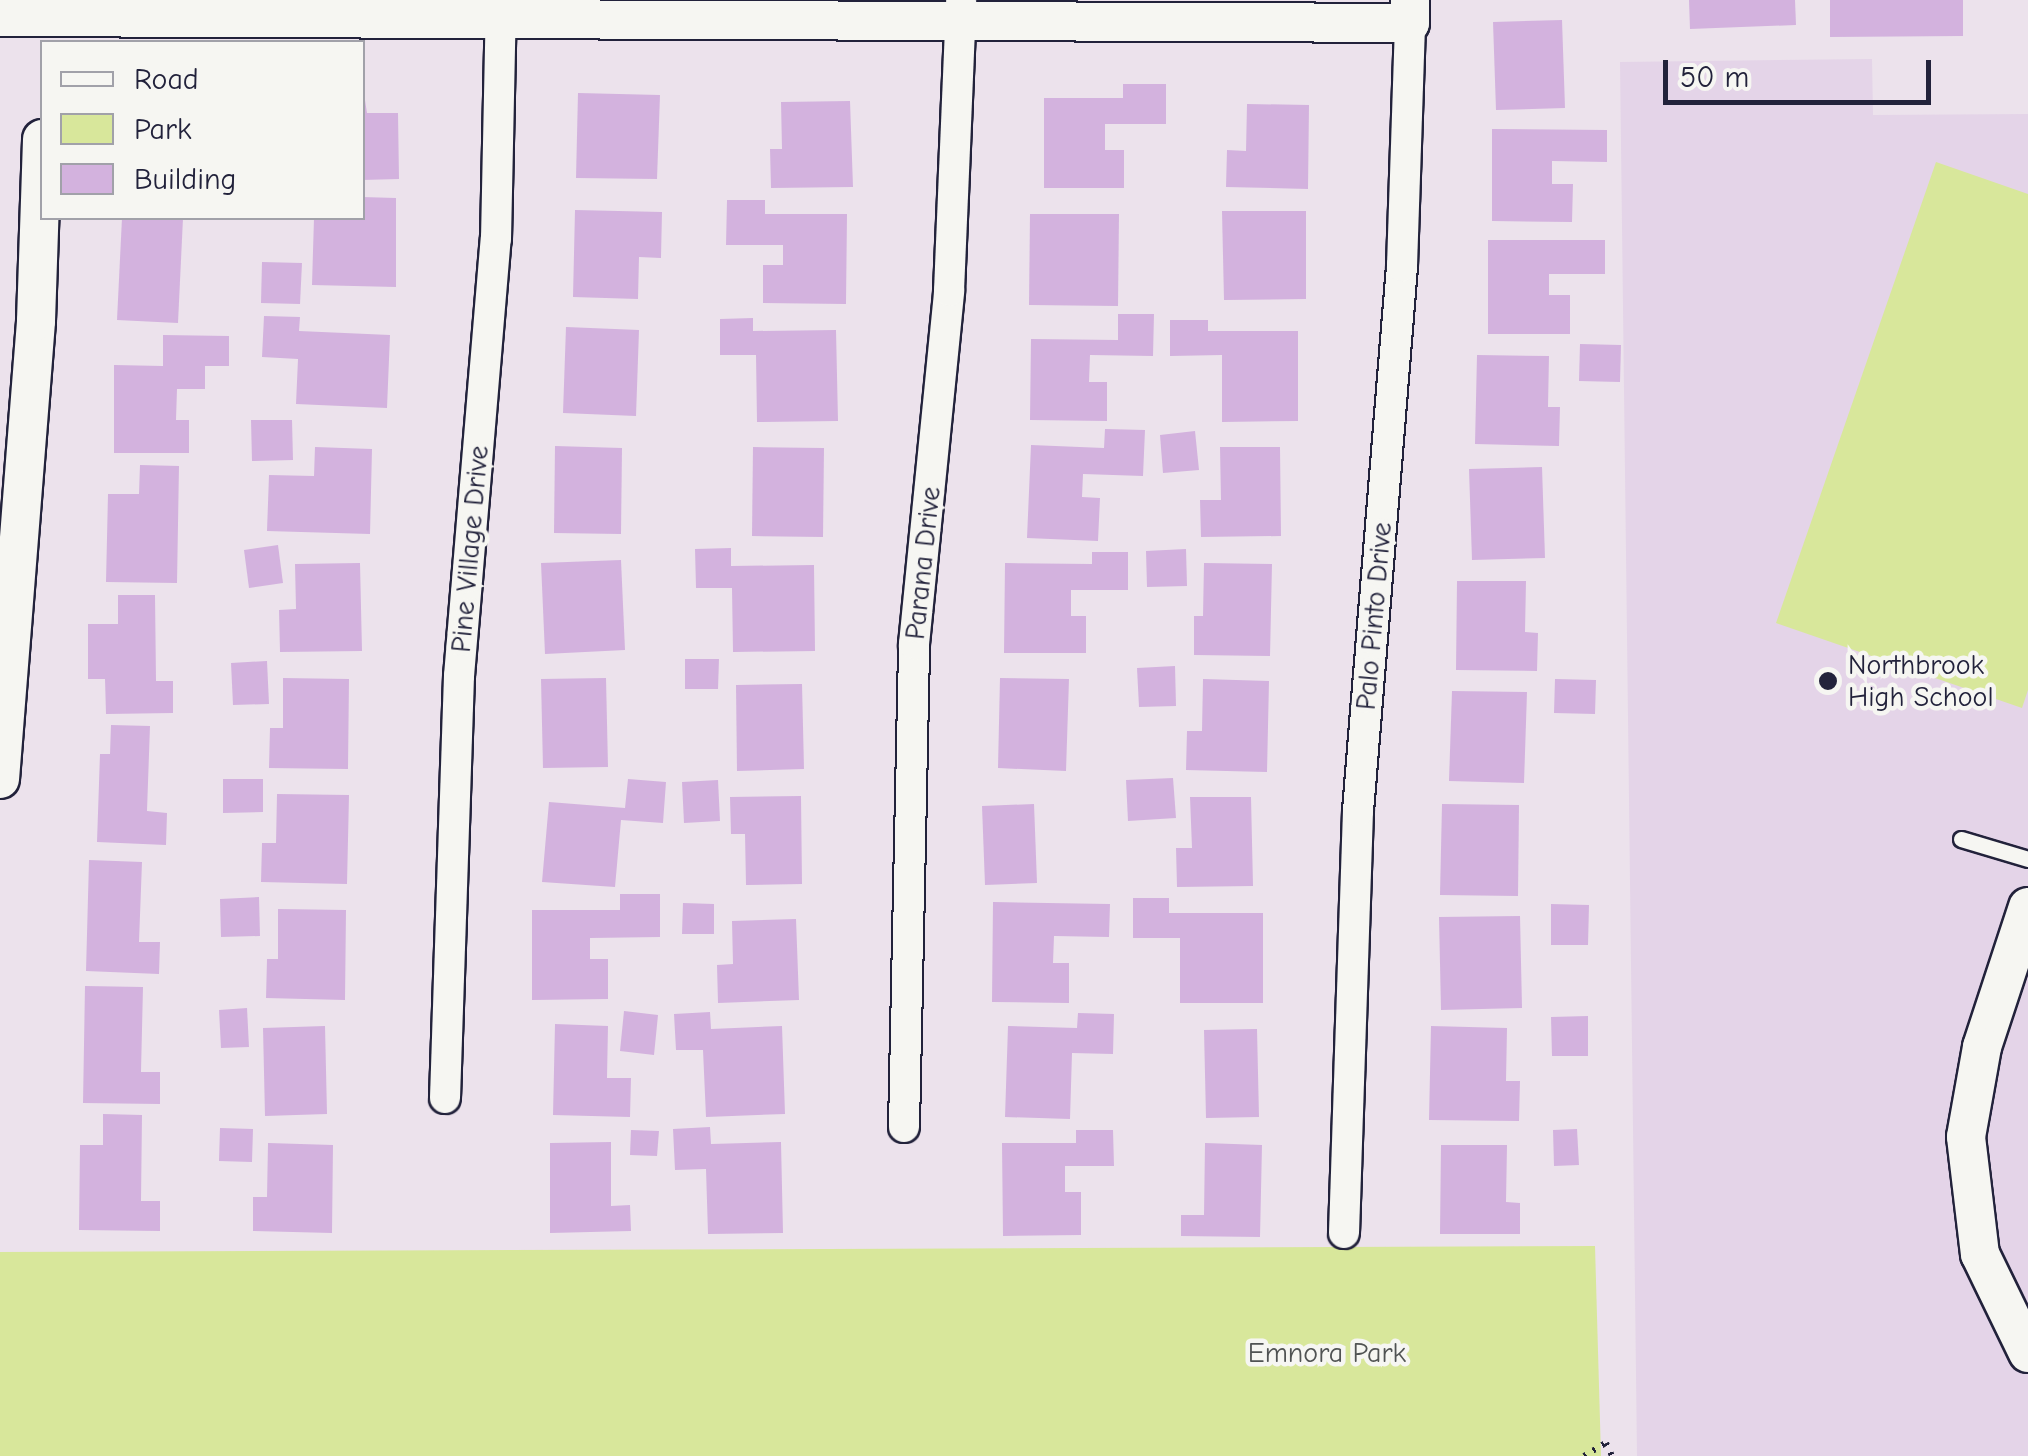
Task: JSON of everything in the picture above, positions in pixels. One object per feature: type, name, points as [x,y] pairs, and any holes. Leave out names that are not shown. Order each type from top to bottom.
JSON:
[{"type":"street","points":[[0,17],[46,20],[501,10],[1410,12]]},
{"type":"street","name":"Pine Village Drive","points":[[446,1098],[459,676],[496,239],[501,10]]},
{"type":"street","name":"Parana Drive","points":[[904,1127],[914,644],[949,291],[962,12]]},
{"type":"street","name":"Palo Pinto Drive","points":[[1344,1233],[1358,812],[1401,285],[1410,12]]},
{"type":"street","points":[[0,779],[36,322],[40,200]]},
{"type":"street","points":[[2028,907],[1982,1048],[1966,1137],[1980,1254],[2028,1352]]},
{"type":"lane","points":[[1961,839],[2028,859]]},
{"type":"path","points":[[1584,1456],[1606,1443],[1612,1456]]},
{"type":"shaded area","name":"Northbrook High School","points":[[1872,59],[1873,115],[2028,114],[2028,1456],[1637,1456],[1620,62]]},
{"type":"green space","points":[[1936,162],[2028,194],[2028,690],[2022,708],[1776,623]]},
{"type":"green space","name":"Emnora Park","points":[[1595,1246],[1601,1456],[0,1456],[0,1252]]},
{"type":"building","points":[[1689,0],[1795,0],[1796,25],[1690,29]]},
{"type":"building","points":[[1830,0],[1963,0],[1963,36],[1830,37]]},
{"type":"building","points":[[1562,20],[1565,108],[1496,110],[1493,22]]},
{"type":"building","points":[[1123,84],[1166,84],[1166,124],[1105,124],[1105,150],[1124,150],[1124,188],[1044,188],[1044,98],[1123,98]]},
{"type":"building","points":[[578,93],[660,95],[657,179],[576,178]]},
{"type":"building","points":[[365,100],[367,113],[398,113],[399,179],[365,180]]},
{"type":"building","points":[[850,101],[853,187],[771,188],[770,149],[782,149],[781,102]]},
{"type":"building","points":[[1247,104],[1309,105],[1308,189],[1226,187],[1227,150],[1246,151]]},
{"type":"building","points":[[1492,129],[1607,130],[1607,162],[1552,161],[1552,184],[1573,184],[1572,222],[1492,221]]},
{"type":"building","points":[[365,197],[396,198],[396,287],[312,285],[314,220],[365,220]]},
{"type":"building","points":[[727,200],[765,200],[765,214],[847,214],[846,304],[763,303],[763,265],[783,265],[783,245],[726,245]]},
{"type":"building","points":[[575,210],[662,212],[661,258],[639,257],[638,299],[573,297]]},
{"type":"building","points":[[1222,211],[1306,211],[1306,299],[1224,300]]},
{"type":"building","points":[[1030,214],[1119,214],[1118,306],[1029,305]]},
{"type":"building","points":[[122,220],[183,220],[178,323],[117,320]]},
{"type":"building","points":[[1488,240],[1605,240],[1605,274],[1549,274],[1549,295],[1570,295],[1570,334],[1488,334]]},
{"type":"building","points":[[262,262],[302,263],[300,304],[261,303]]},
{"type":"building","points":[[1118,314],[1154,314],[1153,356],[1090,355],[1089,382],[1107,382],[1107,421],[1030,420],[1031,339],[1118,340]]},
{"type":"building","points":[[264,316],[300,317],[299,331],[390,335],[387,408],[296,404],[298,359],[262,357]]},
{"type":"building","points":[[753,318],[753,331],[836,330],[838,421],[757,422],[756,355],[720,355],[720,319]]},
{"type":"building","points":[[1170,320],[1208,320],[1208,331],[1298,331],[1298,421],[1222,422],[1222,355],[1170,356]]},
{"type":"building","points":[[566,327],[639,330],[636,416],[563,413]]},
{"type":"building","points":[[163,335],[229,336],[229,366],[205,366],[205,389],[177,389],[176,420],[189,420],[189,453],[114,453],[114,365],[163,366]]},
{"type":"building","points":[[1580,344],[1621,345],[1620,382],[1579,381]]},
{"type":"building","points":[[1477,355],[1549,356],[1548,407],[1560,407],[1559,446],[1475,444]]},
{"type":"building","points":[[251,420],[292,420],[293,460],[252,461]]},
{"type":"building","points":[[1105,429],[1145,430],[1143,476],[1083,474],[1082,497],[1100,498],[1098,541],[1027,538],[1031,445],[1104,448]]},
{"type":"building","points":[[1195,431],[1199,470],[1163,473],[1160,435]]},
{"type":"building","points":[[555,446],[622,448],[621,534],[554,533]]},
{"type":"building","points":[[315,447],[372,449],[370,534],[267,531],[269,475],[314,476]]},
{"type":"building","points":[[753,447],[824,448],[823,537],[752,536]]},
{"type":"building","points":[[1220,447],[1280,447],[1281,536],[1201,537],[1200,500],[1221,500]]},
{"type":"building","points":[[140,465],[179,466],[177,583],[106,582],[108,494],[139,494]]},
{"type":"building","points":[[1542,467],[1545,558],[1472,560],[1469,469]]},
{"type":"building","points":[[278,545],[283,583],[249,588],[244,550]]},
{"type":"building","points":[[731,548],[731,566],[814,565],[815,651],[733,652],[732,588],[696,588],[695,549]]},
{"type":"building","points":[[1186,549],[1187,586],[1147,587],[1146,551]]},
{"type":"building","points":[[1092,552],[1128,552],[1128,590],[1071,590],[1071,616],[1086,616],[1086,653],[1004,653],[1005,563],[1092,564]]},
{"type":"building","points":[[621,560],[625,650],[545,654],[541,563]]},
{"type":"building","points":[[360,563],[362,651],[280,652],[279,610],[296,609],[295,564]]},
{"type":"building","points":[[1204,563],[1272,564],[1270,656],[1194,655],[1194,616],[1203,616]]},
{"type":"building","points":[[1457,581],[1526,581],[1525,632],[1538,633],[1537,671],[1456,670]]},
{"type":"building","points":[[118,595],[155,595],[156,681],[173,681],[173,713],[106,714],[105,679],[88,679],[88,624],[118,624]]},
{"type":"building","points":[[685,659],[719,659],[718,689],[685,689]]},
{"type":"building","points":[[267,661],[269,704],[233,705],[231,663]]},
{"type":"building","points":[[1175,666],[1176,706],[1139,707],[1137,668]]},
{"type":"building","points":[[283,678],[349,679],[348,769],[269,768],[270,728],[283,728]]},
{"type":"building","points":[[606,678],[608,767],[543,768],[541,679]]},
{"type":"building","points":[[1000,678],[1069,679],[1066,771],[998,768]]},
{"type":"building","points":[[1203,679],[1269,681],[1267,772],[1186,770],[1187,731],[1202,731]]},
{"type":"building","points":[[1555,679],[1596,680],[1595,714],[1554,713]]},
{"type":"building","points":[[802,684],[804,769],[737,771],[736,685]]},
{"type":"building","points":[[1452,691],[1527,692],[1524,783],[1449,781]]},
{"type":"building","points":[[111,725],[150,726],[147,811],[167,813],[166,845],[97,842],[100,754],[110,754]]},
{"type":"building","points":[[1173,778],[1176,818],[1128,821],[1126,780]]},
{"type":"building","points":[[223,779],[263,779],[263,812],[223,813]]},
{"type":"building","points":[[628,779],[666,782],[663,823],[621,820],[615,887],[542,882],[549,802],[625,808]]},
{"type":"building","points":[[718,780],[720,821],[684,823],[682,782]]},
{"type":"building","points":[[277,794],[349,795],[347,884],[261,882],[262,843],[276,843]]},
{"type":"building","points":[[801,796],[802,884],[746,885],[745,834],[731,834],[730,797]]},
{"type":"building","points":[[1190,797],[1251,797],[1253,886],[1177,887],[1176,848],[1192,848]]},
{"type":"building","points":[[1034,804],[1037,883],[985,885],[982,806]]},
{"type":"building","points":[[1442,804],[1519,805],[1518,896],[1440,895]]},
{"type":"building","points":[[89,860],[142,862],[139,942],[160,942],[159,974],[86,971]]},
{"type":"building","points":[[620,894],[660,894],[660,937],[590,938],[590,959],[608,959],[608,999],[532,1000],[532,910],[620,910]]},
{"type":"building","points":[[259,897],[260,936],[221,937],[220,899]]},
{"type":"building","points":[[1133,898],[1169,898],[1169,913],[1263,913],[1263,1003],[1180,1003],[1180,938],[1133,938]]},
{"type":"building","points":[[993,902],[1110,904],[1109,937],[1054,936],[1053,963],[1069,963],[1069,1003],[992,1002]]},
{"type":"building","points":[[683,903],[714,904],[714,934],[682,934]]},
{"type":"building","points":[[1551,904],[1589,905],[1588,945],[1551,945]]},
{"type":"building","points":[[278,909],[346,910],[345,1000],[266,998],[267,959],[278,959]]},
{"type":"building","points":[[1520,916],[1522,1008],[1441,1010],[1439,917]]},
{"type":"building","points":[[796,919],[799,1000],[718,1003],[717,965],[733,964],[732,921]]},
{"type":"building","points":[[85,986],[143,987],[141,1072],[160,1072],[160,1104],[83,1103]]},
{"type":"building","points":[[247,1008],[249,1047],[221,1048],[219,1010]]},
{"type":"building","points":[[624,1011],[658,1015],[654,1055],[620,1051]]},
{"type":"building","points":[[710,1012],[711,1029],[782,1026],[785,1114],[706,1117],[703,1050],[676,1050],[674,1014]]},
{"type":"building","points":[[1078,1013],[1114,1014],[1113,1054],[1072,1053],[1070,1119],[1005,1117],[1008,1026],[1077,1028]]},
{"type":"building","points":[[1588,1016],[1588,1056],[1552,1056],[1551,1017]]},
{"type":"building","points":[[555,1024],[608,1026],[607,1078],[631,1078],[630,1117],[553,1115]]},
{"type":"building","points":[[325,1026],[327,1114],[265,1116],[263,1028]]},
{"type":"building","points":[[1431,1026],[1507,1028],[1506,1081],[1520,1081],[1519,1121],[1429,1120]]},
{"type":"building","points":[[1257,1029],[1259,1117],[1206,1118],[1204,1030]]},
{"type":"building","points":[[103,1114],[142,1115],[141,1201],[160,1201],[160,1231],[79,1230],[80,1145],[103,1145]]},
{"type":"building","points":[[710,1127],[711,1144],[781,1142],[783,1233],[708,1234],[706,1169],[675,1170],[673,1129]]},
{"type":"building","points":[[220,1128],[253,1129],[252,1162],[219,1161]]},
{"type":"building","points":[[1577,1129],[1579,1165],[1554,1166],[1553,1130]]},
{"type":"building","points":[[631,1130],[659,1131],[657,1156],[630,1155]]},
{"type":"building","points":[[1076,1130],[1113,1130],[1114,1166],[1065,1166],[1065,1192],[1081,1192],[1081,1235],[1003,1236],[1002,1143],[1076,1143]]},
{"type":"building","points":[[611,1142],[611,1206],[630,1205],[631,1231],[550,1233],[550,1143]]},
{"type":"building","points":[[268,1143],[333,1145],[332,1233],[253,1231],[253,1197],[267,1197]]},
{"type":"building","points":[[1205,1143],[1262,1145],[1260,1237],[1181,1236],[1181,1215],[1204,1215]]},
{"type":"building","points":[[1441,1145],[1507,1145],[1506,1202],[1520,1203],[1520,1234],[1440,1234]]},
{"type":"place","name":"Northbrook High School","points":[[1828,681]]}]
